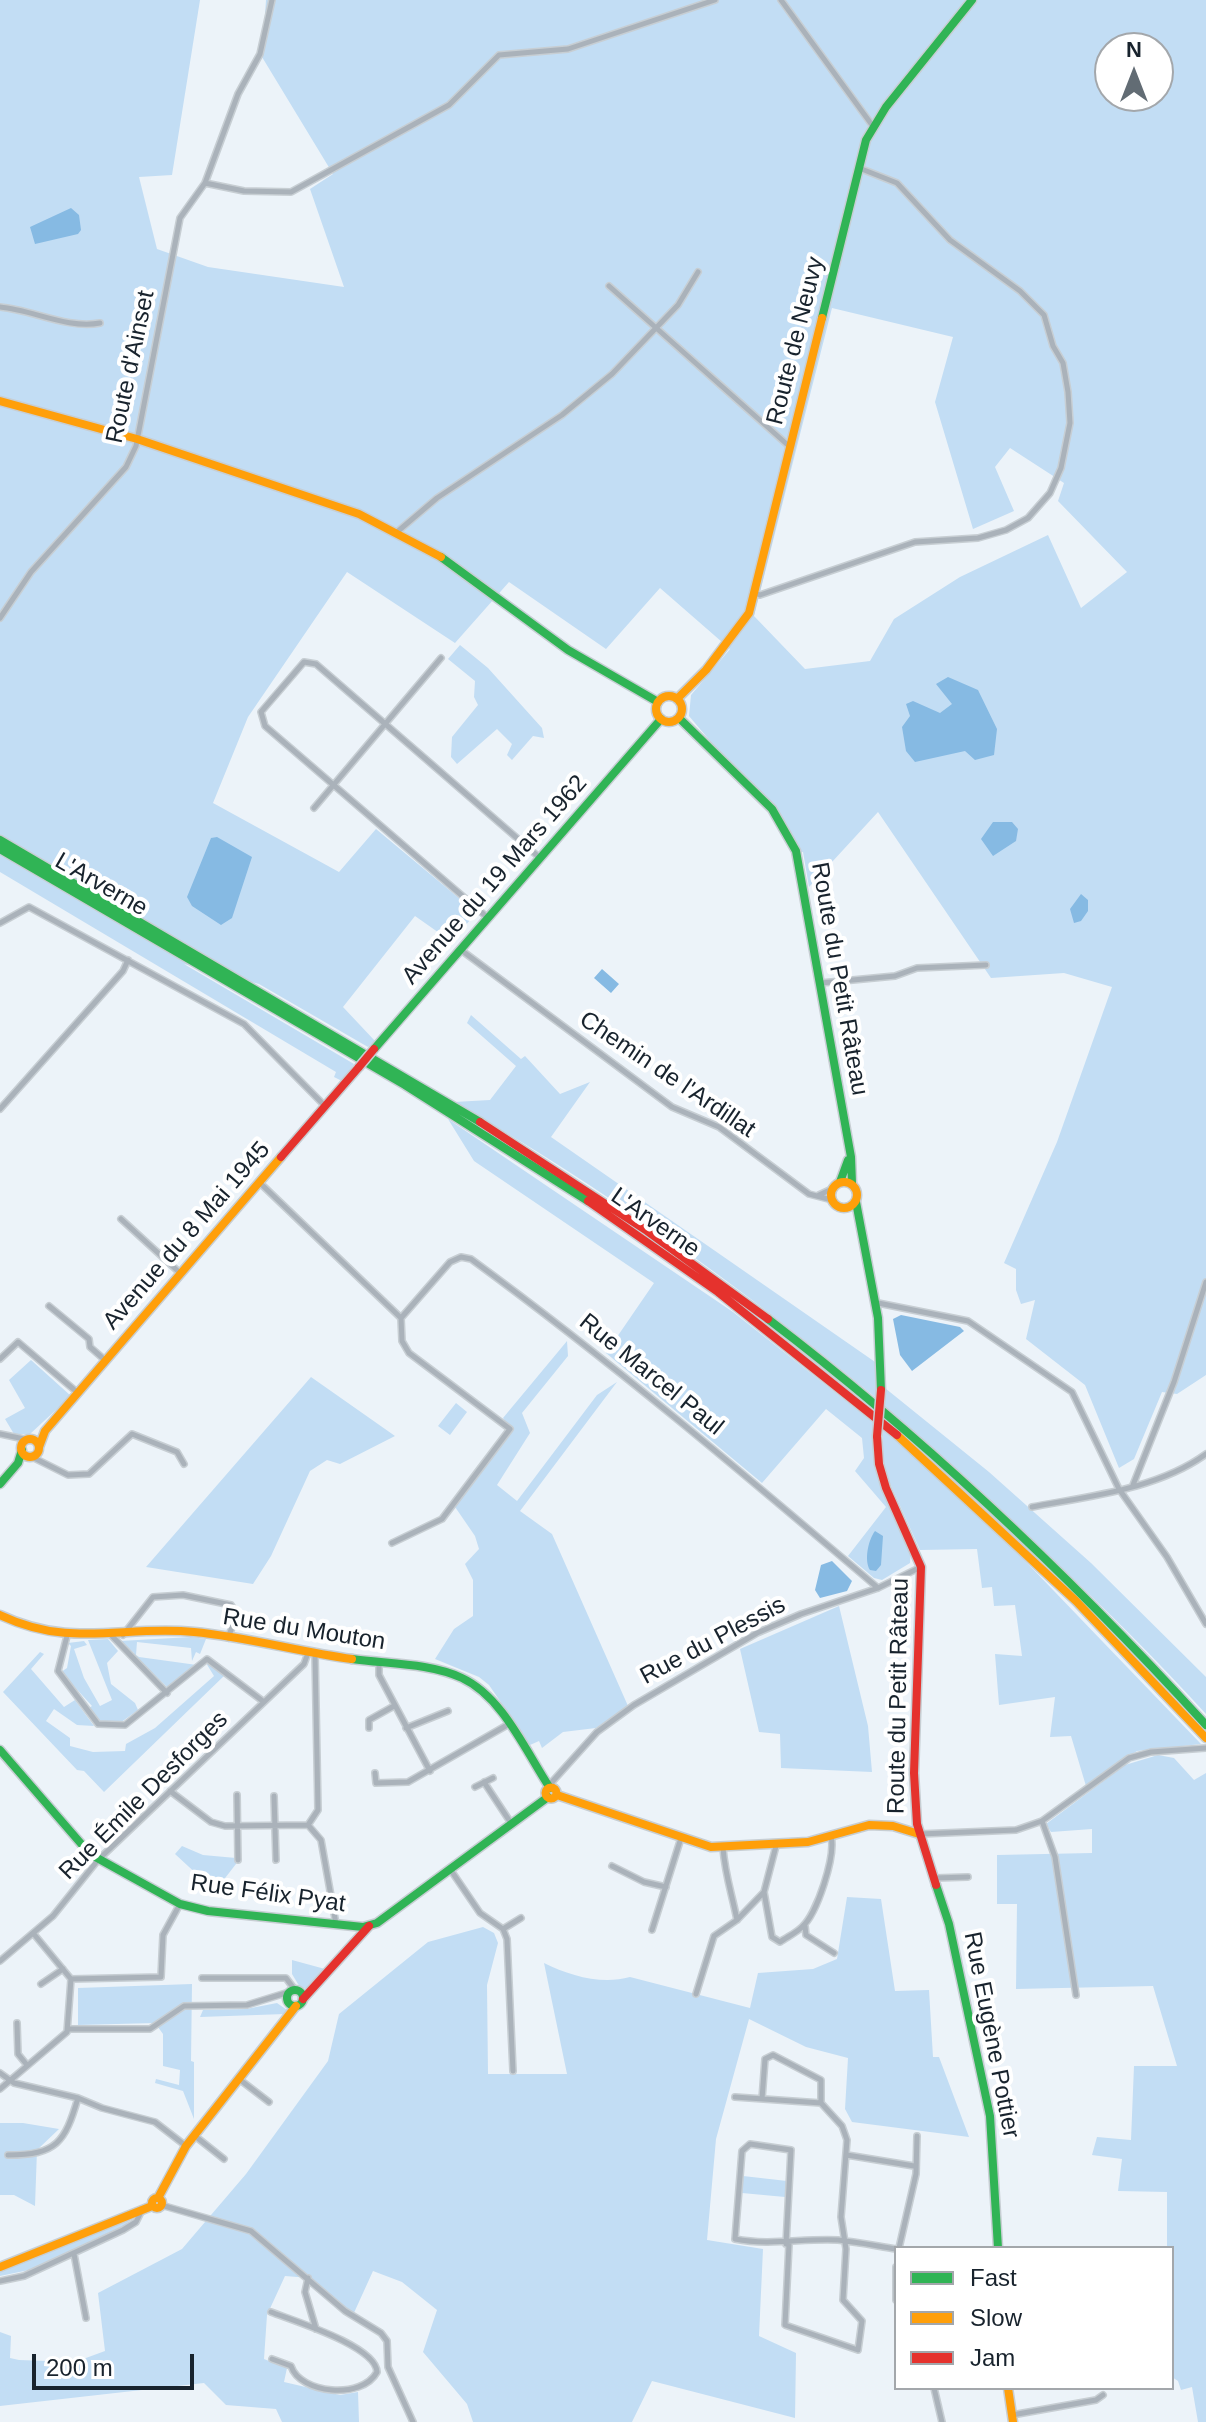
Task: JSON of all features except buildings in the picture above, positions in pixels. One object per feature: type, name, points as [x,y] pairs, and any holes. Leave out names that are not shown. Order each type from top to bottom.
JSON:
[{"type":"main road","name":"Route de Neuvy","points":[[677,699],[737,631],[755,593],[872,125],[972,0]]},
{"type":"main road","points":[[0,401],[137,439],[317,498],[397,532],[433,551],[568,650],[658,702]]},
{"type":"main road","points":[[667,696],[677,699],[682,710],[679,718],[669,722],[661,719],[657,713],[658,702],[667,696]]},
{"type":"main road","name":"Route du Petit Râteau","points":[[679,718],[757,793],[790,839],[799,866],[821,983],[852,1183]]},
{"type":"main road","name":"Avenue du 19 Mars 1962","points":[[359,1067],[661,719]]},
{"type":"main road","name":"L'Arverne","points":[[0,840],[432,1093],[539,1159],[704,1271],[874,1404],[966,1484],[1103,1615],[1206,1725]]},
{"type":"main road","name":"L'Arverne","points":[[0,849],[485,1134],[699,1278],[838,1386],[962,1493],[1097,1621],[1206,1738]]},
{"type":"main road","name":"Avenue du 8 Mai 1945","points":[[22,1450],[30,1440],[45,1431],[359,1067]]},
{"type":"main road","name":"Route du Petit Râteau","points":[[840,1182],[849,1148]]},
{"type":"main road","points":[[843,1208],[856,1202],[858,1194],[852,1183],[840,1182],[832,1189],[832,1200],[843,1208],[854,1216],[864,1232]]},
{"type":"main road","name":"Route du Petit Râteau","points":[[856,1202],[878,1303],[882,1353],[877,1436],[879,1464],[886,1488],[921,1567],[914,1773],[919,1834]]},
{"type":"main road","name":"Avenue du 8 Mai 1945","points":[[31,1457],[45,1431]]},
{"type":"main road","points":[[30,1440],[39,1447]]},
{"type":"main road","points":[[0,1484],[18,1463],[22,1450],[31,1457],[18,1463]]},
{"type":"main road","name":"Rue du Mouton","points":[[0,1615],[21,1625],[67,1636],[193,1632],[463,1678],[492,1699],[552,1792]]},
{"type":"main road","name":"Rue Félix Pyat","points":[[0,1750],[98,1860],[180,1904],[208,1911],[336,1924],[369,1926],[552,1792]]},
{"type":"main road","points":[[552,1792],[681,1838],[723,1848],[776,1846],[881,1824],[919,1834]]},
{"type":"main road","name":"Rue Eugène Pottier","points":[[919,1834],[949,1924],[990,2116],[998,2246]]},
{"type":"main road","points":[[0,2267],[142,2210],[157,2201],[186,2146],[290,2016],[295,1998],[313,1990],[369,1926]]},
{"type":"main road","points":[[1008,2390],[1012,2419]]},
{"type":"street","name":"Route d'Ainset","points":[[0,618],[31,572],[126,467],[137,439],[161,329],[172,247],[180,218],[205,183],[238,94],[260,54],[272,0]]},
{"type":"street","points":[[205,183],[244,191],[291,192],[449,105],[499,55],[568,49],[715,0]]},
{"type":"street","points":[[781,0],[872,125]]},
{"type":"street","points":[[755,593],[760,595],[915,542],[978,538],[1006,530],[1028,518],[1050,493],[1061,468],[1070,423],[1068,392],[1063,363],[1053,346],[1044,315],[1020,291],[950,240],[897,183],[859,168]]},
{"type":"street","points":[[397,532],[437,498],[562,415],[612,374],[678,305],[698,272]]},
{"type":"street","points":[[609,286],[791,448]]},
{"type":"street","points":[[0,307],[26,310],[83,326],[100,323]]},
{"type":"street","points":[[314,808],[441,658]]},
{"type":"street","points":[[488,918],[265,726],[260,716],[296,672],[310,661],[540,858]]},
{"type":"street","points":[[0,923],[29,907],[244,1024],[326,1107]]},
{"type":"street","name":"Chemin de l'Ardillat","points":[[461,950],[672,1107],[719,1127],[800,1189],[832,1200]]},
{"type":"street","points":[[0,1109],[123,971],[128,960]]},
{"type":"street","points":[[821,983],[895,976],[917,968],[986,965]]},
{"type":"street","points":[[260,1183],[401,1318],[405,1349],[510,1429],[442,1519],[392,1543]]},
{"type":"street","points":[[818,1195],[832,1189]]},
{"type":"street","points":[[121,1219],[181,1274]]},
{"type":"street","name":"Rue Marcel Paul","points":[[401,1318],[450,1262],[461,1257],[471,1259],[588,1344],[616,1373],[878,1588]]},
{"type":"street","points":[[1133,1485],[1174,1382],[1206,1282]]},
{"type":"street","points":[[878,1303],[968,1321],[1072,1392],[1119,1489],[1167,1557],[1206,1624]]},
{"type":"street","points":[[49,1306],[89,1339],[90,1347],[106,1361]]},
{"type":"street","points":[[0,1359],[18,1342],[78,1393]]},
{"type":"street","points":[[0,1434],[30,1440]]},
{"type":"street","points":[[31,1457],[47,1462],[68,1475],[89,1474],[132,1434],[177,1452],[184,1464]]},
{"type":"street","points":[[15,1439],[22,1450]]},
{"type":"street","points":[[39,1447],[47,1462]]},
{"type":"street","points":[[1032,1507],[1133,1485],[1172,1473],[1206,1454]]},
{"type":"street","name":"Rue du Plessis","points":[[552,1792],[552,1782],[597,1732],[634,1705],[757,1633],[801,1614],[878,1588],[921,1567]]},
{"type":"street","points":[[123,1635],[153,1597],[168,1594],[231,1605],[237,1614],[228,1638]]},
{"type":"street","points":[[111,1635],[167,1693]]},
{"type":"street","points":[[67,1636],[58,1671],[98,1724],[125,1725],[207,1659],[265,1702]]},
{"type":"street","points":[[308,1825],[318,1810],[311,1654]]},
{"type":"street","name":"Rue Émile Desforges","points":[[0,1961],[53,1916],[98,1860],[265,1702],[311,1654]]},
{"type":"street","points":[[379,1662],[379,1675],[430,1771]]},
{"type":"street","points":[[369,1728],[369,1720],[394,1706]]},
{"type":"street","points":[[406,1728],[448,1711]]},
{"type":"street","points":[[375,1773],[376,1783],[408,1782],[509,1724]]},
{"type":"street","points":[[919,1834],[997,1833],[1042,1821],[1129,1758],[1206,1748]]},
{"type":"street","points":[[475,1787],[493,1778]]},
{"type":"street","points":[[484,1782],[511,1823]]},
{"type":"street","points":[[170,1791],[211,1822],[237,1826],[308,1825],[321,1840],[336,1924]]},
{"type":"street","points":[[237,1795],[238,1860]]},
{"type":"street","points":[[274,1796],[276,1860]]},
{"type":"street","points":[[1042,1821],[1055,1857],[1076,1995]]},
{"type":"street","points":[[831,1836],[832,1851],[826,1877],[805,1926],[806,1935],[834,1953]]},
{"type":"street","points":[[652,1930],[681,1838]]},
{"type":"street","points":[[776,1846],[764,1892],[772,1937],[780,1942],[805,1926]]},
{"type":"street","points":[[723,1848],[726,1886],[731,1893],[737,1920]]},
{"type":"street","points":[[612,1866],[644,1882],[666,1887]]},
{"type":"street","points":[[450,1869],[480,1913],[503,1929],[509,1951],[513,2071]]},
{"type":"street","points":[[935,1878],[968,1877]]},
{"type":"street","points":[[696,1994],[714,1936],[737,1920],[764,1892]]},
{"type":"street","points":[[71,1979],[161,1977],[163,1935],[180,1904]]},
{"type":"street","points":[[503,1929],[521,1918]]},
{"type":"street","points":[[33,1933],[71,1979],[68,2029]]},
{"type":"street","points":[[41,1984],[63,1969]]},
{"type":"street","points":[[202,1978],[286,1978],[295,1998]]},
{"type":"street","points":[[0,2089],[68,2029],[150,2029],[184,2006],[247,2005],[276,1995],[295,1998]]},
{"type":"street","points":[[17,2023],[18,2054],[27,2065]]},
{"type":"street","points":[[762,2099],[765,2059],[773,2055],[821,2080],[821,2103],[842,2126],[847,2140],[841,2217],[845,2241],[843,2300],[862,2321],[861,2346],[856,2351],[785,2325],[788,2244],[792,2157],[791,2150],[750,2144],[742,2151],[735,2239],[788,2244],[845,2241],[894,2248]]},
{"type":"street","points":[[0,2073],[11,2080],[155,2122],[186,2146]]},
{"type":"street","points":[[239,2079],[269,2102]]},
{"type":"street","points":[[735,2097],[821,2103]]},
{"type":"street","points":[[8,2155],[39,2155],[60,2140],[70,2129],[78,2098]]},
{"type":"street","points":[[195,2136],[224,2159]]},
{"type":"street","points":[[899,2246],[916,2174],[917,2136]]},
{"type":"street","points":[[847,2155],[914,2166]]},
{"type":"street","points":[[157,2201],[251,2231],[345,2311],[386,2337],[388,2367],[413,2422]]},
{"type":"street","points":[[0,2281],[24,2276],[74,2254],[136,2222],[142,2210]]},
{"type":"street","points":[[74,2254],[86,2318]]},
{"type":"street","points":[[308,2278],[305,2292],[315,2330]]},
{"type":"street","points":[[271,2312],[369,2355],[378,2368],[373,2380],[356,2390],[328,2388],[302,2381],[294,2376],[291,2366],[272,2359]]},
{"type":"street","points":[[934,2390],[942,2422]]},
{"type":"street","points":[[1012,2419],[1096,2400],[1103,2395]]},
{"type":"shaded area","points":[[0,0],[200,0],[172,175],[139,177],[157,249],[208,267],[344,287],[310,189],[333,174],[262,57],[266,0],[1206,0],[1206,1375],[1177,1394],[1162,1392],[1134,1459],[1119,1468],[1085,1385],[1026,1339],[1035,1300],[1021,1304],[1016,1290],[1016,1269],[1004,1263],[1057,1142],[1112,987],[1064,973],[991,978],[878,812],[809,887],[803,852],[797,853],[769,811],[689,716],[691,695],[730,649],[660,588],[606,649],[509,582],[455,643],[347,572],[248,717],[213,803],[339,872],[376,829],[472,909],[470,920],[452,942],[415,916],[343,1007],[375,1041],[368,1047],[259,984],[184,964],[354,1064],[342,1081],[334,1077],[336,1072],[0,872]],"holes":[[[832,308],[953,337],[935,402],[973,529],[1014,511],[995,467],[1010,448],[1064,483],[1058,501],[1127,572],[1081,608],[1048,535],[960,577],[894,619],[870,661],[805,669],[754,616]]]},
{"type":"shaded area","points":[[460,645],[488,668],[542,728],[544,738],[533,736],[512,760],[507,755],[512,744],[497,729],[457,764],[451,757],[452,737],[478,705],[474,697],[475,681],[448,659]]},
{"type":"shaded area","points":[[471,1015],[521,1059],[525,1056],[560,1094],[590,1082],[551,1137],[878,1364],[876,1398],[775,1317],[671,1241],[565,1169],[454,1102],[490,1100],[516,1066],[467,1023]]},
{"type":"shaded area","points":[[448,1119],[733,1312],[874,1423],[879,1475],[911,1550],[910,1563],[882,1580],[874,1578],[848,1556],[886,1507],[855,1471],[864,1458],[862,1438],[826,1409],[762,1483],[606,1353],[654,1283],[474,1161]]},
{"type":"shaded area","points":[[567,1341],[568,1356],[522,1413],[530,1433],[497,1485],[517,1501],[597,1395],[617,1382],[520,1511],[552,1534],[628,1706],[596,1728],[563,1732],[542,1748],[539,1741],[530,1745],[489,1685],[479,1677],[435,1659],[454,1629],[473,1616],[473,1580],[465,1564],[479,1549],[475,1536],[453,1504],[510,1429],[503,1418]]},
{"type":"shaded area","points":[[31,1360],[71,1396],[30,1434],[14,1434],[5,1419],[25,1408],[9,1380]]},
{"type":"shaded area","points":[[311,1377],[395,1436],[340,1464],[327,1460],[310,1471],[271,1556],[253,1584],[146,1567]]},
{"type":"shaded area","points":[[885,1388],[989,1472],[1091,1563],[1206,1677],[1206,1714],[1090,1595],[884,1408]]},
{"type":"shaded area","points":[[456,1403],[467,1412],[450,1435],[438,1426]]},
{"type":"shaded area","points":[[883,1429],[1005,1540],[1201,1744],[1137,1751],[1086,1786],[1071,1736],[1050,1737],[1055,1697],[999,1705],[995,1654],[1022,1656],[1015,1605],[994,1606],[992,1587],[982,1588],[977,1549],[920,1550],[882,1466]]},
{"type":"shaded area","points":[[839,1606],[868,1726],[872,1772],[781,1768],[780,1734],[759,1732],[740,1649]]},
{"type":"shaded area","points":[[108,1639],[118,1651],[107,1663],[111,1684],[135,1703],[138,1710],[120,1723],[99,1721],[89,1708],[92,1706],[61,1672],[67,1668],[71,1646],[68,1643],[84,1641],[87,1645],[74,1649],[84,1678],[100,1706],[112,1700],[88,1640]]},
{"type":"shaded area","points":[[206,1639],[200,1654],[196,1652],[192,1661],[191,1648],[137,1642],[136,1655],[139,1657],[197,1665],[168,1688],[141,1662],[138,1664],[131,1657],[134,1653],[120,1641]]},
{"type":"shaded area","points":[[40,1652],[44,1654],[31,1669],[64,1707],[75,1700],[94,1726],[77,1725],[54,1709],[46,1721],[70,1738],[70,1746],[93,1752],[125,1751],[126,1744],[155,1728],[214,1676],[206,1663],[225,1675],[104,1792],[84,1771],[77,1770],[3,1692]]},
{"type":"shaded area","points":[[1158,1755],[1174,1758],[1194,1780],[1206,1773],[1206,2422],[1198,2422],[1192,2387],[1181,2390],[1174,2378],[1174,2246],[1167,2246],[1167,2192],[1118,2191],[1122,2159],[1092,2155],[1097,2137],[1131,2140],[1134,2066],[1177,2066],[1153,1986],[1016,1989],[1017,1904],[997,1904],[997,1855],[1092,1853],[1092,1829],[1051,1832],[1046,1824],[1125,1765]]},
{"type":"shaded area","points":[[182,1846],[203,1855],[236,1858],[236,1864],[215,1891],[175,1854]]},
{"type":"shaded area","points":[[847,1897],[881,1899],[895,1991],[929,1990],[933,2057],[939,2057],[969,2137],[852,2122],[845,2109],[848,2058],[806,2047],[749,2019],[716,2139],[707,2240],[763,2249],[759,2336],[796,2353],[795,2418],[652,2381],[632,2422],[473,2422],[467,2404],[423,2352],[437,2310],[402,2282],[373,2271],[353,2315],[310,2278],[285,2276],[267,2315],[264,2359],[287,2368],[284,2382],[340,2395],[358,2392],[359,2422],[282,2422],[276,2409],[226,2405],[204,2383],[0,2406],[0,2332],[11,2336],[10,2358],[19,2360],[75,2362],[105,2351],[98,2293],[182,2249],[246,2174],[328,2061],[339,2014],[428,1942],[483,1927],[494,1933],[498,1943],[487,1985],[488,2074],[567,2074],[544,1963],[586,1978],[608,1980],[630,1977],[750,2008],[758,1973],[813,1969],[837,1959]]},
{"type":"shaded area","points":[[292,1960],[325,1969],[310,1987],[301,1989],[292,1974]]},
{"type":"shaded area","points":[[192,1984],[194,2119],[183,2091],[155,2083],[156,2079],[179,2085],[180,2070],[163,2066],[163,2034],[155,2023],[78,2025],[78,1988]]},
{"type":"shaded area","points":[[277,2003],[287,2010],[285,2014],[200,2017],[203,2010],[246,2009]]},
{"type":"shaded area","points":[[0,2123],[59,2129],[37,2150],[35,2206],[14,2195],[0,2195]]},
{"type":"shaded area","points":[[743,2176],[787,2181],[785,2197],[742,2193]]},
{"type":"shaded area","points":[[134,2217],[125,2225],[29,2270],[0,2276],[0,2271]]},
{"type":"water","points":[[71,208],[79,215],[81,230],[78,234],[35,244],[30,227]]},
{"type":"water","points":[[948,677],[978,690],[997,729],[994,755],[975,760],[965,751],[915,762],[906,751],[902,727],[910,716],[906,704],[913,701],[940,713],[952,704],[936,684]]},
{"type":"water","points":[[993,822],[1012,822],[1018,829],[1016,841],[993,856],[981,839]]},
{"type":"water","points":[[217,837],[252,857],[232,918],[221,925],[192,906],[187,897],[211,838]]},
{"type":"water","points":[[1081,894],[1088,900],[1088,911],[1081,921],[1074,923],[1070,909]]},
{"type":"water","points":[[602,969],[619,984],[611,993],[594,978]]},
{"type":"water","points":[[901,1315],[960,1327],[964,1331],[912,1371],[900,1355],[893,1319]]},
{"type":"water","points":[[875,1531],[883,1536],[881,1565],[876,1571],[870,1570],[867,1556]]},
{"type":"water","points":[[832,1561],[852,1581],[847,1591],[820,1598],[815,1590],[821,1565]]},
{"type":"traffic: fast","points":[[822,318],[866,140],[886,107],[972,0]]},
{"type":"traffic: fast","points":[[441,557],[568,650],[658,702]]},
{"type":"traffic: fast","points":[[679,718],[772,809],[796,851],[851,1157],[852,1183]]},
{"type":"traffic: fast","points":[[374,1049],[661,719]]},
{"type":"traffic: fast","points":[[0,840],[480,1122]]},
{"type":"traffic: fast","points":[[0,849],[405,1085],[588,1201]]},
{"type":"traffic: fast","points":[[840,1182],[848,1160]]},
{"type":"traffic: fast","points":[[856,1202],[878,1318],[881,1390]]},
{"type":"traffic: fast","points":[[768,1319],[885,1413],[996,1512],[1103,1616],[1206,1725]]},
{"type":"traffic: fast","points":[[0,1484],[18,1463],[22,1450]]},
{"type":"traffic: fast","points":[[352,1659],[436,1669],[477,1687],[502,1712],[550,1788]]},
{"type":"traffic: fast","points":[[0,1750],[90,1854],[180,1904],[208,1911],[363,1927],[377,1923],[548,1797]]},
{"type":"traffic: fast","points":[[936,1885],[949,1924],[990,2116],[998,2246]]},
{"type":"traffic: fast","points":[[295,1990],[301,1992],[303,1998],[301,2004],[295,2006],[289,2004],[287,1998],[289,1992],[295,1990]]},
{"type":"traffic: slow","points":[[677,699],[706,670],[749,613],[822,318]]},
{"type":"traffic: slow","points":[[0,401],[137,439],[359,514],[441,557]]},
{"type":"traffic: slow","points":[[669,696],[678,700],[682,709],[678,718],[669,722],[660,718],[656,709],[660,700],[669,696]]},
{"type":"traffic: slow","points":[[39,1447],[45,1431],[281,1157]]},
{"type":"traffic: slow","points":[[844,1182],[853,1186],[857,1195],[853,1204],[844,1208],[835,1204],[831,1195],[835,1186],[844,1182]]},
{"type":"traffic: slow","points":[[897,1435],[1076,1601],[1206,1738]]},
{"type":"traffic: slow","points":[[30,1439],[39,1448],[30,1457],[21,1448],[30,1439]]},
{"type":"traffic: slow","points":[[0,1615],[51,1631],[97,1634],[194,1632],[352,1659]]},
{"type":"traffic: slow","points":[[551,1787],[557,1793],[551,1799],[545,1793],[551,1787]]},
{"type":"traffic: slow","points":[[557,1795],[711,1847],[808,1842],[869,1825],[893,1826],[919,1834]]},
{"type":"traffic: slow","points":[[158,2198],[186,2146],[296,2006]]},
{"type":"traffic: slow","points":[[157,2198],[162,2203],[157,2208],[152,2203],[157,2198]]},
{"type":"traffic: slow","points":[[0,2267],[152,2206]]},
{"type":"traffic: slow","points":[[1008,2390],[1013,2422]]},
{"type":"traffic: jam","points":[[359,1067],[374,1049]]},
{"type":"traffic: jam","points":[[281,1157],[359,1067]]},
{"type":"traffic: jam","points":[[480,1122],[647,1231],[768,1319]]},
{"type":"traffic: jam","points":[[588,1201],[718,1292],[897,1435]]},
{"type":"traffic: jam","points":[[877,1436],[881,1390]]},
{"type":"traffic: jam","points":[[877,1436],[879,1464],[886,1488],[921,1567],[914,1773],[917,1824],[936,1885]]},
{"type":"traffic: jam","points":[[303,1999],[369,1926]]}]
